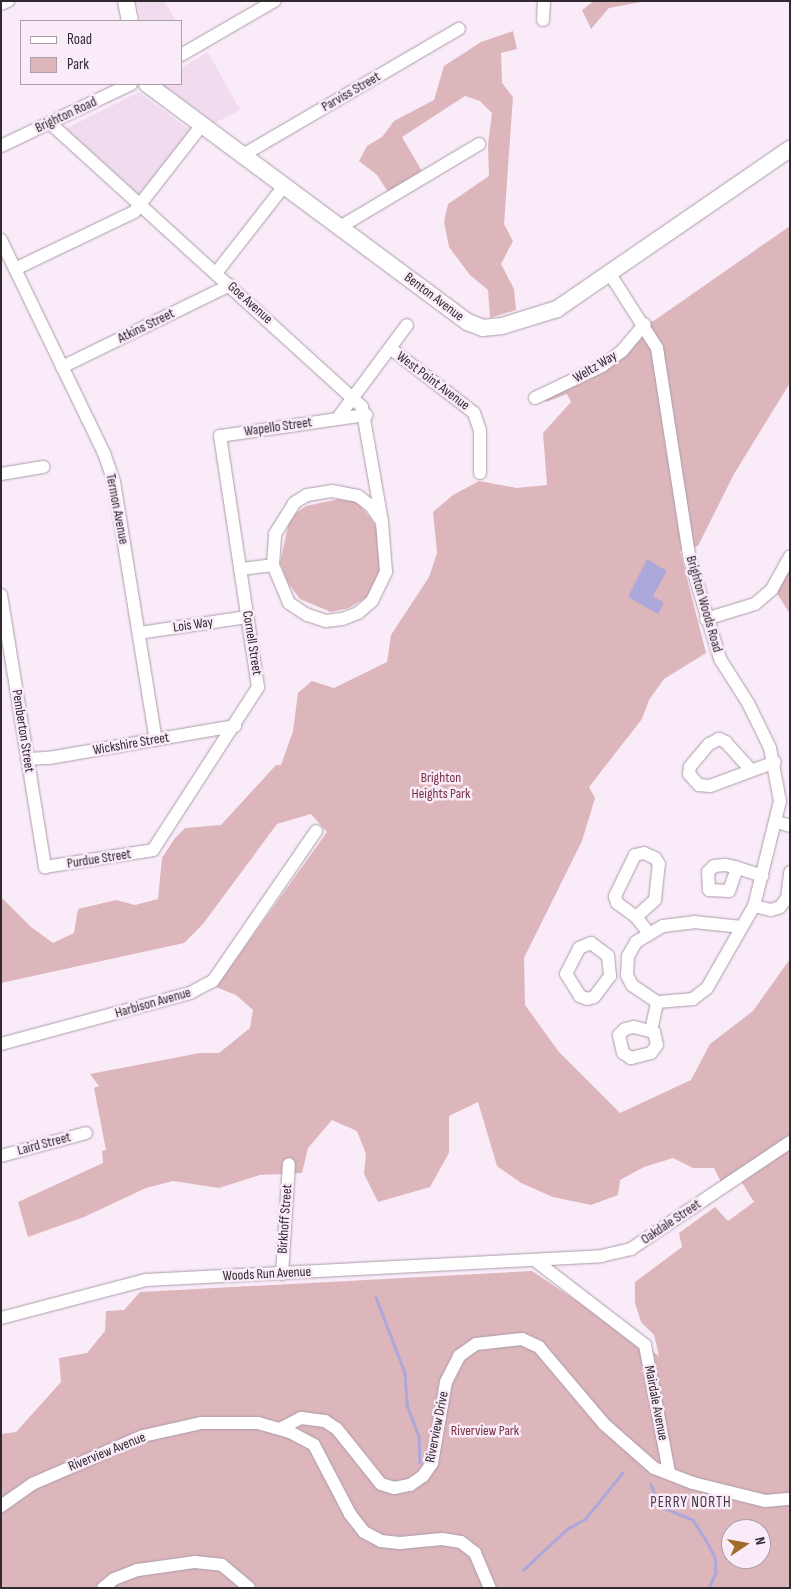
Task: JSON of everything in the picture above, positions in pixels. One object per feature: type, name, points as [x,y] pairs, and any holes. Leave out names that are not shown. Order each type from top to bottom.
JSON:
[{"type":"main road","points":[[126,1],[130,20]]},
{"type":"main road","name":"Benton Avenue","points":[[148,85],[468,322],[483,328],[502,326],[557,309],[790,150]]},
{"type":"street","points":[[1,4],[8,1]]},
{"type":"street","points":[[182,54],[274,1]]},
{"type":"street","points":[[543,20],[544,1]]},
{"type":"street","name":"Parviss Street","points":[[243,155],[459,30]]},
{"type":"street","name":"Brighton Road","points":[[1,146],[130,85]]},
{"type":"street","name":"Goe Avenue","points":[[50,123],[354,396],[366,415],[382,522]]},
{"type":"street","points":[[15,269],[134,212],[142,205],[202,125]]},
{"type":"street","points":[[340,227],[479,144]]},
{"type":"street","points":[[216,273],[284,186]]},
{"type":"street","name":"Termon Avenue","points":[[1,240],[104,453],[114,482],[156,740]]},
{"type":"street","name":"Brighton Woods Road","points":[[610,274],[645,324],[657,348],[663,368],[679,500],[690,560],[706,618],[720,659],[748,703],[784,780],[777,822],[754,906],[708,988],[694,999],[657,1002]]},
{"type":"street","name":"Atkins Street","points":[[62,367],[230,285]]},
{"type":"street","name":"Weltz Way","points":[[536,398],[602,366],[622,351],[645,324]]},
{"type":"street","points":[[337,419],[407,325]]},
{"type":"street","name":"West Point Avenue","points":[[390,348],[474,413],[480,430],[480,473]]},
{"type":"street","name":"Wapello Street","points":[[220,436],[366,415]]},
{"type":"street","name":"Cornell Street","points":[[153,850],[235,726],[258,687],[220,436]]},
{"type":"street","points":[[1,474],[43,467]]},
{"type":"street","points":[[332,491],[358,496],[371,506],[382,522],[386,572],[372,601],[358,613],[326,621],[307,615],[289,603],[273,565],[275,534],[294,502],[307,495],[332,491]]},
{"type":"street","points":[[706,618],[755,604],[772,589],[790,557]]},
{"type":"street","points":[[241,569],[273,565]]},
{"type":"street","name":"Pemberton Street","points":[[1,595],[45,867]]},
{"type":"street","name":"Lois Way","points":[[139,633],[248,617]]},
{"type":"street","name":"Wickshire Street","points":[[28,759],[49,758],[235,726]]},
{"type":"street","points":[[750,769],[726,742],[719,739],[709,744],[690,766],[689,774],[699,785],[710,786],[737,778],[750,769],[775,762]]},
{"type":"street","points":[[777,822],[790,826]]},
{"type":"street","name":"Harbison Avenue","points":[[1,1044],[190,993],[214,981],[316,831]]},
{"type":"street","name":"Purdue Street","points":[[45,867],[153,850]]},
{"type":"street","points":[[636,917],[655,900],[659,864],[655,858],[644,853],[636,855],[615,892],[617,903],[636,917],[649,933]]},
{"type":"street","points":[[737,868],[763,876]]},
{"type":"street","points":[[754,906],[770,910],[780,907],[787,898],[790,872]]},
{"type":"street","points":[[651,1031],[657,1002],[638,991],[627,974],[628,956],[636,942],[663,926],[694,922],[742,927]]},
{"type":"street","points":[[610,976],[627,974]]},
{"type":"street","name":"Laird Street","points":[[1,1156],[86,1132]]},
{"type":"street","name":"Oakdale Street","points":[[537,1262],[601,1256],[631,1249],[790,1142]]},
{"type":"street","name":"Birkhoff Street","points":[[282,1274],[289,1164]]},
{"type":"street","name":"Woods Run Avenue","points":[[1,1318],[146,1280],[537,1262]]},
{"type":"street","name":"Mairdale Avenue","points":[[537,1262],[645,1345],[669,1472]]},
{"type":"street","name":"Riverview Drive","points":[[313,1421],[325,1421],[337,1429],[381,1484],[394,1488],[410,1485],[423,1476],[432,1463],[443,1395],[453,1363],[476,1344],[522,1339],[540,1347],[625,1445],[654,1468],[669,1472]]},
{"type":"street","points":[[280,1429],[301,1418],[313,1421],[314,1444],[350,1514],[364,1532],[381,1541],[400,1543],[442,1540],[461,1542],[474,1553],[490,1588]]},
{"type":"street","name":"Riverview Avenue","points":[[1,1506],[32,1484],[143,1436],[201,1423],[258,1423],[280,1429],[314,1444]]},
{"type":"street","points":[[669,1472],[693,1483],[765,1501],[790,1499]]},
{"type":"street","points":[[103,1588],[114,1579],[138,1570],[195,1562],[222,1565],[249,1588]]},
{"type":"shaded area","points":[[137,1],[164,1],[175,20],[141,20]]},
{"type":"shaded area","points":[[208,52],[240,110],[215,123],[163,85],[182,85],[182,67]]},
{"type":"shaded area","points":[[139,92],[190,130],[142,198],[65,129]]},
{"type":"shaded area","points":[[647,559],[667,571],[653,596],[664,603],[658,614],[628,597]]},
{"type":"green space","points":[[594,1],[647,1],[609,8],[591,29],[582,10]]},
{"type":"green space","points":[[513,31],[517,49],[501,53],[502,83],[513,97],[504,224],[513,241],[501,264],[514,289],[516,310],[490,318],[488,290],[470,275],[449,247],[444,222],[448,204],[489,176],[488,145],[492,113],[480,101],[465,96],[402,137],[423,173],[388,192],[377,175],[359,161],[367,146],[382,137],[394,121],[434,100],[444,66],[481,42]]},
{"type":"green space","name":"Brighton Heights Park","points":[[790,226],[790,383],[734,474],[698,546],[680,551],[706,653],[664,679],[649,700],[642,719],[589,787],[595,798],[582,841],[524,958],[525,1005],[559,1052],[620,1113],[691,1080],[710,1044],[753,1011],[790,959],[790,1136],[721,1182],[714,1168],[693,1168],[673,1158],[644,1167],[620,1180],[618,1195],[591,1205],[553,1197],[521,1183],[497,1166],[478,1102],[449,1116],[449,1153],[430,1187],[378,1202],[364,1174],[366,1154],[357,1131],[332,1120],[308,1148],[302,1173],[260,1175],[219,1188],[173,1181],[146,1188],[84,1217],[28,1237],[18,1202],[103,1163],[102,1151],[106,1150],[94,1088],[99,1086],[90,1074],[200,1053],[219,1053],[250,1028],[253,1010],[236,995],[216,987],[327,832],[311,814],[277,824],[203,924],[184,943],[1,983],[1,897],[31,927],[53,943],[74,933],[78,909],[116,900],[135,905],[158,899],[162,858],[175,838],[185,828],[221,825],[276,765],[281,765],[293,731],[298,693],[312,681],[334,688],[387,662],[391,635],[429,577],[437,553],[433,512],[453,495],[479,481],[517,488],[547,485],[543,433],[571,402],[567,394],[546,402],[540,389],[597,367],[637,328],[655,320]]},
{"type":"green space","points":[[339,499],[357,502],[379,532],[381,572],[369,596],[349,608],[331,612],[300,599],[288,583],[280,563],[290,517],[306,506]]},
{"type":"green space","points":[[790,564],[790,614],[776,592]]},
{"type":"green space","name":"Riverview Park","points":[[790,1143],[790,1588],[1,1588],[1,1434],[16,1432],[61,1382],[59,1358],[87,1353],[105,1331],[106,1311],[124,1310],[140,1292],[532,1271],[659,1356],[654,1335],[641,1322],[635,1303],[635,1282],[682,1247],[679,1233],[715,1207],[728,1221],[754,1202],[741,1181]]},
{"type":"waterway","points":[[376,1297],[405,1373],[407,1405],[419,1437],[420,1462]]},
{"type":"waterway","points":[[523,1570],[567,1529],[585,1519],[623,1472]]},
{"type":"waterway","points":[[651,1484],[659,1506],[693,1520],[706,1540],[715,1557],[716,1573],[709,1588]]},
{"type":"district","name":"PERRY NORTH","points":[[691,1503]]}]
